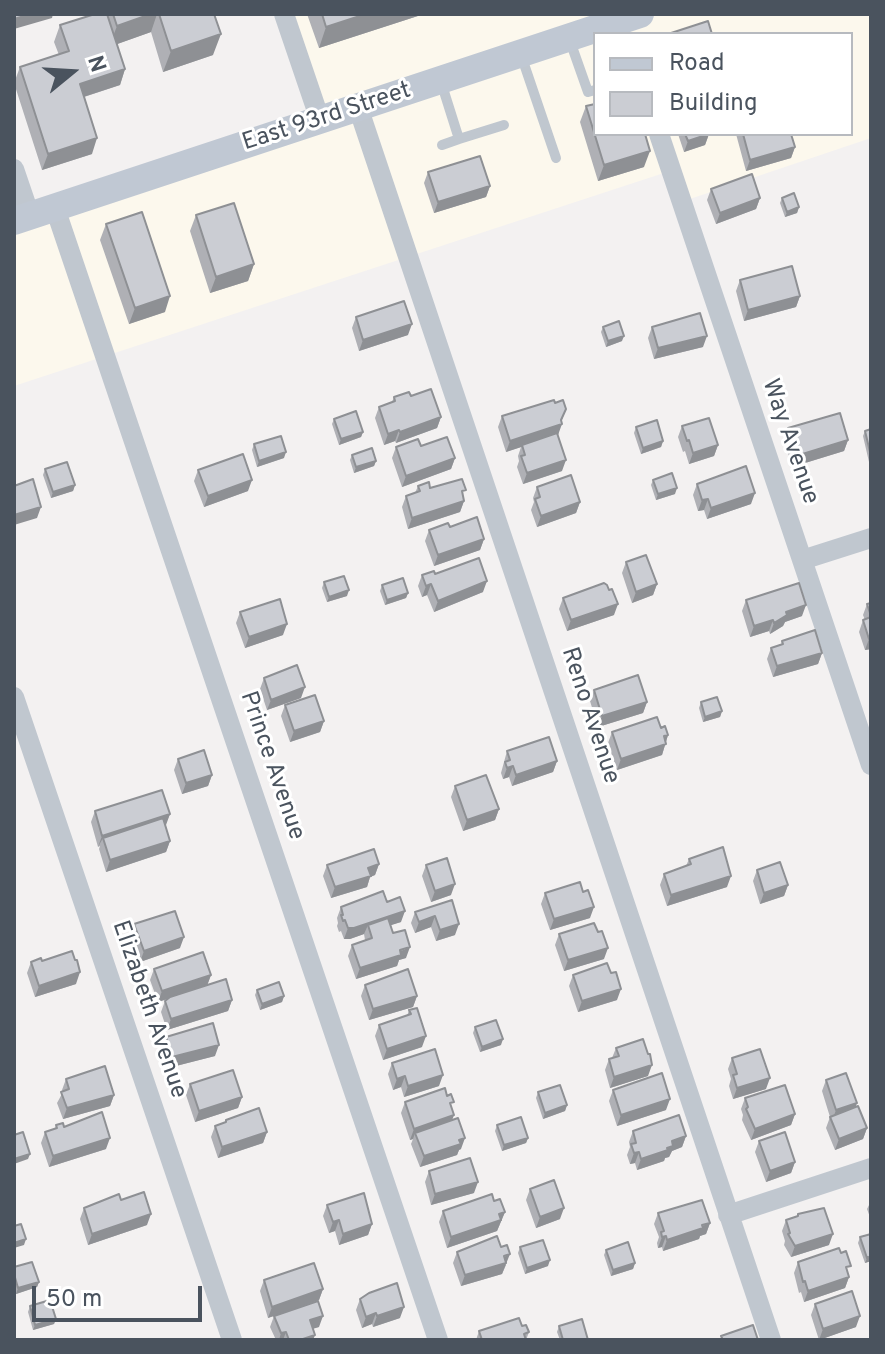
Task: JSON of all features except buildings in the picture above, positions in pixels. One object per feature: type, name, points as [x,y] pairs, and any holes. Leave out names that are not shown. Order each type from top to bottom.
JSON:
[{"type":"main road","name":"East 93rd Street","points":[[33,215],[640,14]]},
{"type":"street","points":[[284,14],[320,120]]},
{"type":"street","name":"Reno Avenue","points":[[358,107],[771,1340]]},
{"type":"street","name":"Way Avenue","points":[[660,136],[871,765]]},
{"type":"street","name":"Prince Avenue","points":[[14,169],[438,1340]]},
{"type":"street","points":[[802,560],[871,538]]},
{"type":"street","name":"Elizabeth Avenue","points":[[14,697],[232,1340]]},
{"type":"street","points":[[728,1215],[871,1168]]},
{"type":"lane","points":[[569,38],[588,92],[593,91]]},
{"type":"lane","points":[[521,54],[556,158]]},
{"type":"lane","points":[[440,80],[459,139]]},
{"type":"lane","points":[[442,145],[504,125]]},
{"type":"shaded area","points":[[284,14],[871,14],[871,138],[681,202],[670,171],[14,386],[14,221],[319,120]]}]
